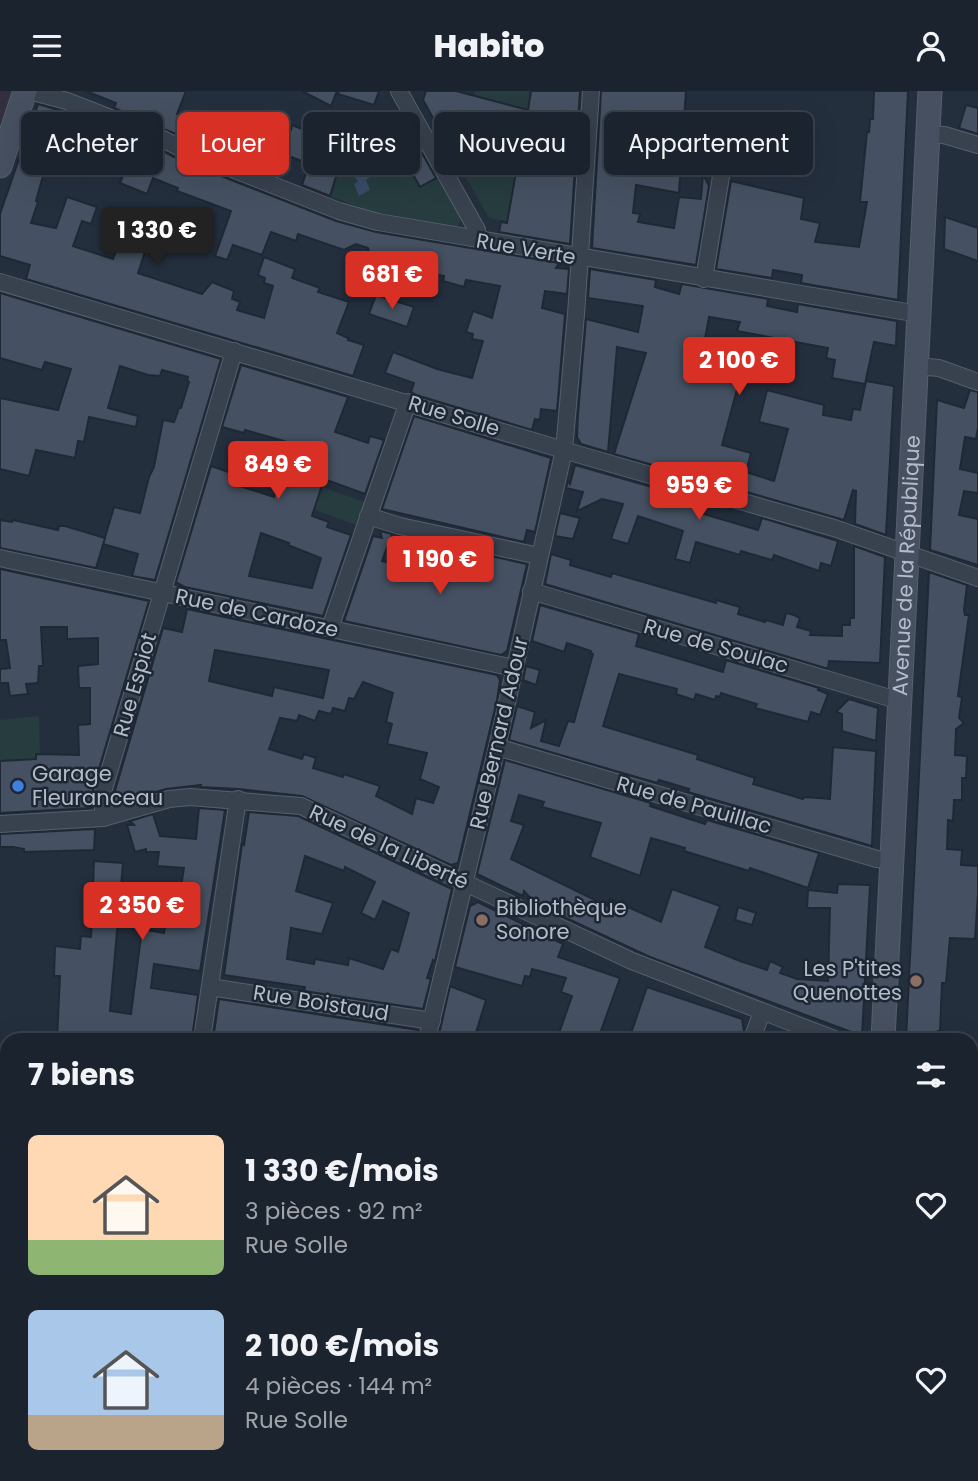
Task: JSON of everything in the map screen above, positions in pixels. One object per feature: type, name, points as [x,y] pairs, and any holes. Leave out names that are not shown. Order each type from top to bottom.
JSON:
[{"type":"main road","points":[[0,166],[27,91]]},
{"type":"main road","name":"Avenue de la République","points":[[883,1033],[930,91]]},
{"type":"street","name":"Rue Verte","points":[[27,91],[67,101],[340,211],[378,222],[919,314]]},
{"type":"street","points":[[398,91],[477,230],[479,240]]},
{"type":"street","points":[[409,111],[414,91]]},
{"type":"street","name":"Rue Bernard Adour","points":[[428,1033],[497,747],[564,450],[591,91]]},
{"type":"street","points":[[927,134],[946,135],[978,145]]},
{"type":"street","points":[[704,279],[721,175]]},
{"type":"street","name":"Rue Solle","points":[[0,282],[834,528],[978,578]]},
{"type":"street","name":"Rue Espiot","points":[[103,818],[103,792],[234,351]]},
{"type":"street","points":[[916,366],[939,368],[978,382]]},
{"type":"street","points":[[330,628],[408,402]]},
{"type":"street","points":[[368,516],[400,526],[539,556]]},
{"type":"street","name":"Rue de Cardoze","points":[[0,558],[514,669]]},
{"type":"street","name":"Rue de Soulac","points":[[531,591],[900,701]]},
{"type":"street","name":"Rue de Pauillac","points":[[497,747],[877,859],[892,860]]},
{"type":"street","name":"Rue de la Liberté","points":[[0,824],[103,818],[169,799],[190,797],[301,806],[632,961],[818,1033]]},
{"type":"street","points":[[203,1033],[238,799]]},
{"type":"street","name":"Rue Boistaud","points":[[210,987],[432,1021]]},
{"type":"street","points":[[754,1033],[762,1012]]},
{"type":"shaded area","points":[[0,91],[13,91],[0,129]]},
{"type":"green space","points":[[475,91],[531,91],[527,112],[470,112]]},
{"type":"green space","points":[[420,145],[461,220],[457,228],[374,212],[331,197],[337,175],[420,175]]},
{"type":"green space","points":[[464,175],[515,175],[507,221],[489,218]]},
{"type":"green space","points":[[322,487],[367,503],[359,526],[312,509]]},
{"type":"green space","points":[[39,716],[40,754],[36,754],[36,759],[0,761],[0,720]]},
{"type":"water","points":[[354,175],[368,175],[369,178],[366,180],[370,190],[359,196],[354,184],[358,182]]},
{"type":"building","points":[[86,91],[186,91],[177,112],[177,135],[163,129],[163,112],[123,112],[114,108],[116,103]]},
{"type":"building","points":[[302,91],[337,91],[331,106]]},
{"type":"building","points":[[339,91],[379,91],[374,105],[338,94]]},
{"type":"building","points":[[426,91],[456,91],[528,110],[531,91],[580,91],[579,112],[434,112],[434,120],[423,100]]},
{"type":"building","points":[[601,91],[686,91],[685,112],[604,112],[604,175],[680,175],[679,193],[636,185],[633,213],[640,214],[638,222],[674,228],[679,197],[701,199],[704,175],[709,186],[696,265],[592,248]]},
{"type":"building","points":[[874,91],[908,91],[898,300],[801,283],[802,275],[773,270],[772,278],[716,269],[731,181],[804,198],[801,219],[820,223],[815,242],[859,247],[867,202],[860,202],[867,132],[870,119],[873,119]]},
{"type":"building","points":[[38,104],[65,112],[35,112]]},
{"type":"building","points":[[966,105],[978,108],[978,134],[959,128]]},
{"type":"building","points":[[292,125],[303,129],[303,162],[289,156],[289,129]]},
{"type":"building","points":[[420,149],[436,178],[420,187],[413,175],[420,175]]},
{"type":"building","points":[[163,151],[177,158],[177,175],[218,175],[336,221],[376,232],[559,263],[556,268],[569,269],[567,294],[545,291],[542,308],[565,314],[557,411],[541,409],[540,420],[535,419],[532,430],[416,395],[411,392],[414,383],[385,373],[393,352],[437,369],[472,378],[483,341],[472,339],[473,334],[466,332],[473,311],[492,318],[500,286],[466,280],[464,287],[443,281],[444,276],[393,266],[394,264],[370,256],[368,248],[356,244],[344,250],[298,234],[296,241],[271,232],[262,255],[233,245],[227,260],[215,256],[231,211],[177,191],[178,188],[153,178],[147,194],[120,183],[123,175],[163,175]]},
{"type":"building","points":[[21,153],[21,175],[43,175],[31,223],[56,228],[67,197],[97,207],[91,224],[82,221],[73,246],[113,259],[125,226],[146,233],[149,227],[162,232],[163,226],[176,231],[171,243],[159,239],[155,249],[147,246],[138,273],[202,294],[212,282],[234,291],[232,299],[240,302],[237,310],[264,318],[273,286],[264,283],[265,278],[258,275],[264,257],[295,269],[292,278],[320,288],[318,292],[349,302],[337,333],[364,345],[353,376],[26,279],[30,265],[0,256],[0,214]]},
{"type":"building","points":[[305,175],[336,175],[330,196],[302,185]]},
{"type":"building","points":[[516,175],[575,175],[570,244],[499,232],[501,222],[507,223]]},
{"type":"building","points":[[945,217],[978,228],[978,261],[944,249]]},
{"type":"building","points":[[590,269],[656,280],[655,287],[679,294],[682,284],[768,299],[767,306],[797,312],[798,304],[897,321],[896,346],[874,342],[865,384],[832,378],[835,360],[826,358],[828,348],[737,331],[740,322],[709,317],[703,350],[731,355],[724,378],[739,382],[722,445],[751,453],[746,472],[774,481],[788,429],[759,422],[767,390],[824,405],[823,415],[851,420],[853,409],[860,410],[866,381],[894,386],[886,535],[855,524],[856,491],[853,490],[844,520],[614,454],[646,353],[617,347],[608,452],[581,444],[577,437],[586,319],[638,332],[643,306],[588,298]]},
{"type":"building","points":[[0,293],[221,359],[155,580],[132,576],[138,554],[103,544],[114,507],[140,513],[154,467],[163,420],[174,422],[181,408],[188,377],[162,370],[160,376],[148,375],[120,366],[108,408],[138,416],[136,427],[89,417],[84,442],[78,441],[75,458],[36,450],[29,476],[0,469],[0,398],[58,410],[71,369],[45,362],[42,370],[0,358]]},
{"type":"building","points":[[376,295],[414,307],[407,327],[369,314]]},
{"type":"building","points":[[241,365],[348,397],[335,432],[368,443],[370,436],[384,440],[365,494],[324,479],[312,516],[329,522],[327,527],[351,535],[323,616],[185,587],[176,582],[211,466],[237,475],[234,484],[274,497],[281,474],[290,477],[301,446],[245,430],[244,433],[222,427]],"holes":[[[261,533],[289,543],[288,545],[321,558],[312,588],[249,576]]]},
{"type":"building","points":[[970,390],[978,392],[978,428],[976,439],[965,437],[960,469],[978,473],[978,493],[964,491],[959,515],[978,519],[978,565],[930,550],[937,400],[964,408]]},
{"type":"building","points":[[414,416],[551,458],[535,532],[527,530],[524,542],[382,509]]},
{"type":"building","points":[[575,465],[708,503],[704,514],[758,530],[762,518],[838,541],[831,566],[821,563],[819,571],[774,555],[772,560],[741,551],[740,555],[696,542],[690,563],[675,559],[683,531],[638,516],[628,544],[611,539],[623,504],[602,499],[577,511],[583,492],[566,488],[568,481],[570,484]]},
{"type":"building","points":[[560,513],[580,518],[573,539],[555,536]]},
{"type":"building","points":[[0,520],[13,520],[58,530],[59,526],[65,526],[105,538],[96,568],[0,548]]},
{"type":"building","points":[[380,531],[392,534],[382,561],[415,569],[421,541],[527,564],[507,651],[501,655],[344,621],[373,536],[382,538]]},
{"type":"building","points":[[854,546],[885,557],[880,663],[829,661],[828,668],[825,668],[545,584],[551,554],[571,560],[570,565],[611,577],[612,573],[716,603],[716,600],[740,607],[738,614],[765,622],[766,620],[783,625],[786,613],[794,615],[800,618],[797,627],[811,631],[810,635],[842,636],[842,625],[850,625],[850,618],[854,618]]},
{"type":"building","points":[[0,569],[149,601],[93,789],[93,805],[90,808],[0,813],[0,761],[36,759],[36,754],[79,755],[78,725],[90,724],[90,688],[79,688],[78,666],[98,664],[98,638],[67,639],[67,627],[41,627],[43,666],[39,666],[38,683],[26,684],[28,694],[10,696],[8,683],[0,683],[0,669],[10,668],[6,640],[0,640]]},
{"type":"building","points":[[929,572],[967,585],[964,610],[965,615],[969,615],[958,696],[962,697],[959,718],[964,723],[956,729],[955,755],[967,756],[966,778],[962,778],[962,800],[954,800],[953,821],[948,820],[947,849],[962,850],[961,865],[978,866],[978,893],[975,939],[950,938],[946,983],[942,983],[940,1031],[906,1033]]},
{"type":"building","points":[[540,605],[639,634],[636,646],[723,672],[726,660],[819,688],[818,690],[828,694],[820,715],[811,712],[808,722],[755,708],[757,704],[721,693],[715,700],[696,694],[694,700],[676,694],[677,689],[619,674],[603,726],[698,755],[697,759],[755,778],[753,784],[803,799],[830,799],[833,747],[876,751],[872,846],[688,792],[689,789],[659,780],[657,783],[509,740],[517,706],[535,712],[531,728],[546,720],[541,741],[559,746],[568,721],[574,722],[593,654],[567,643],[564,652],[532,641]]},
{"type":"building","points":[[187,609],[497,675],[500,680],[497,700],[458,863],[451,865],[302,796],[200,787],[201,785],[166,789],[114,804],[114,794],[163,628],[182,632]],"holes":[[[215,650],[329,670],[323,698],[274,687],[272,696],[209,681]],[[363,682],[393,693],[386,722],[392,724],[387,744],[427,753],[420,779],[439,787],[433,803],[416,798],[412,814],[376,796],[380,786],[344,774],[343,777],[313,768],[316,758],[304,754],[302,759],[269,749],[280,718],[297,721],[299,715],[315,721],[319,711],[331,714],[333,708],[345,711],[349,698],[354,699]]]},
{"type":"building","points":[[526,666],[540,670],[536,685],[523,680]]},
{"type":"building","points":[[849,699],[878,708],[876,741],[842,731],[842,714],[836,712]]},
{"type":"building","points":[[505,760],[651,803],[650,806],[705,824],[707,820],[819,853],[808,888],[750,868],[749,871],[684,851],[685,848],[651,838],[640,876],[590,857],[601,823],[542,807],[544,802],[519,795],[511,821],[524,825],[511,859],[607,906],[610,899],[661,922],[672,889],[720,906],[705,947],[767,970],[770,961],[783,967],[780,973],[797,979],[828,981],[830,908],[807,908],[808,890],[837,893],[838,884],[870,885],[862,1033],[854,1033],[650,957],[536,904],[524,891],[523,896],[477,874]]},
{"type":"building","points":[[199,808],[225,810],[200,971],[154,964],[151,988],[198,995],[193,1033],[57,1033],[60,976],[54,976],[55,946],[80,949],[81,936],[91,937],[94,861],[123,863],[110,1011],[131,1014],[142,929],[164,933],[171,892],[180,893],[184,868],[157,866],[159,852],[146,852],[146,849],[135,852],[127,825],[134,825],[130,821],[153,814],[160,836],[196,839]]},
{"type":"building","points":[[249,812],[298,816],[452,889],[435,961],[433,960],[427,978],[431,979],[423,1009],[304,991],[305,987],[224,975],[242,844],[244,845]],"holes":[[[305,856],[344,871],[345,867],[375,882],[361,913],[375,920],[383,901],[409,913],[398,952],[391,949],[383,969],[349,958],[348,965],[315,959],[314,964],[287,959],[291,928],[322,934],[333,903],[296,891]]]},
{"type":"building","points":[[95,829],[94,850],[24,852],[24,849],[0,847],[0,834]]},
{"type":"building","points":[[478,902],[563,944],[558,957],[620,978],[600,1033],[559,1033],[572,996],[561,992],[566,978],[532,969],[530,977],[525,976],[522,986],[455,967],[470,906]]},
{"type":"building","points":[[738,907],[756,913],[752,925],[735,920]]},
{"type":"building","points":[[450,986],[486,1000],[476,1033],[439,1033]]},
{"type":"building","points":[[647,987],[742,1019],[744,1031],[743,1033],[631,1033]]},
{"type":"building","points":[[219,999],[418,1030],[418,1033],[214,1033]]},
{"type":"place","name":"Garage Fleuranceau","points":[[18,786]]},
{"type":"place","name":"Bibliothèque Sonore","points":[[482,920]]},
{"type":"place","name":"Les P'tites Quenottes","points":[[916,981]]}]
